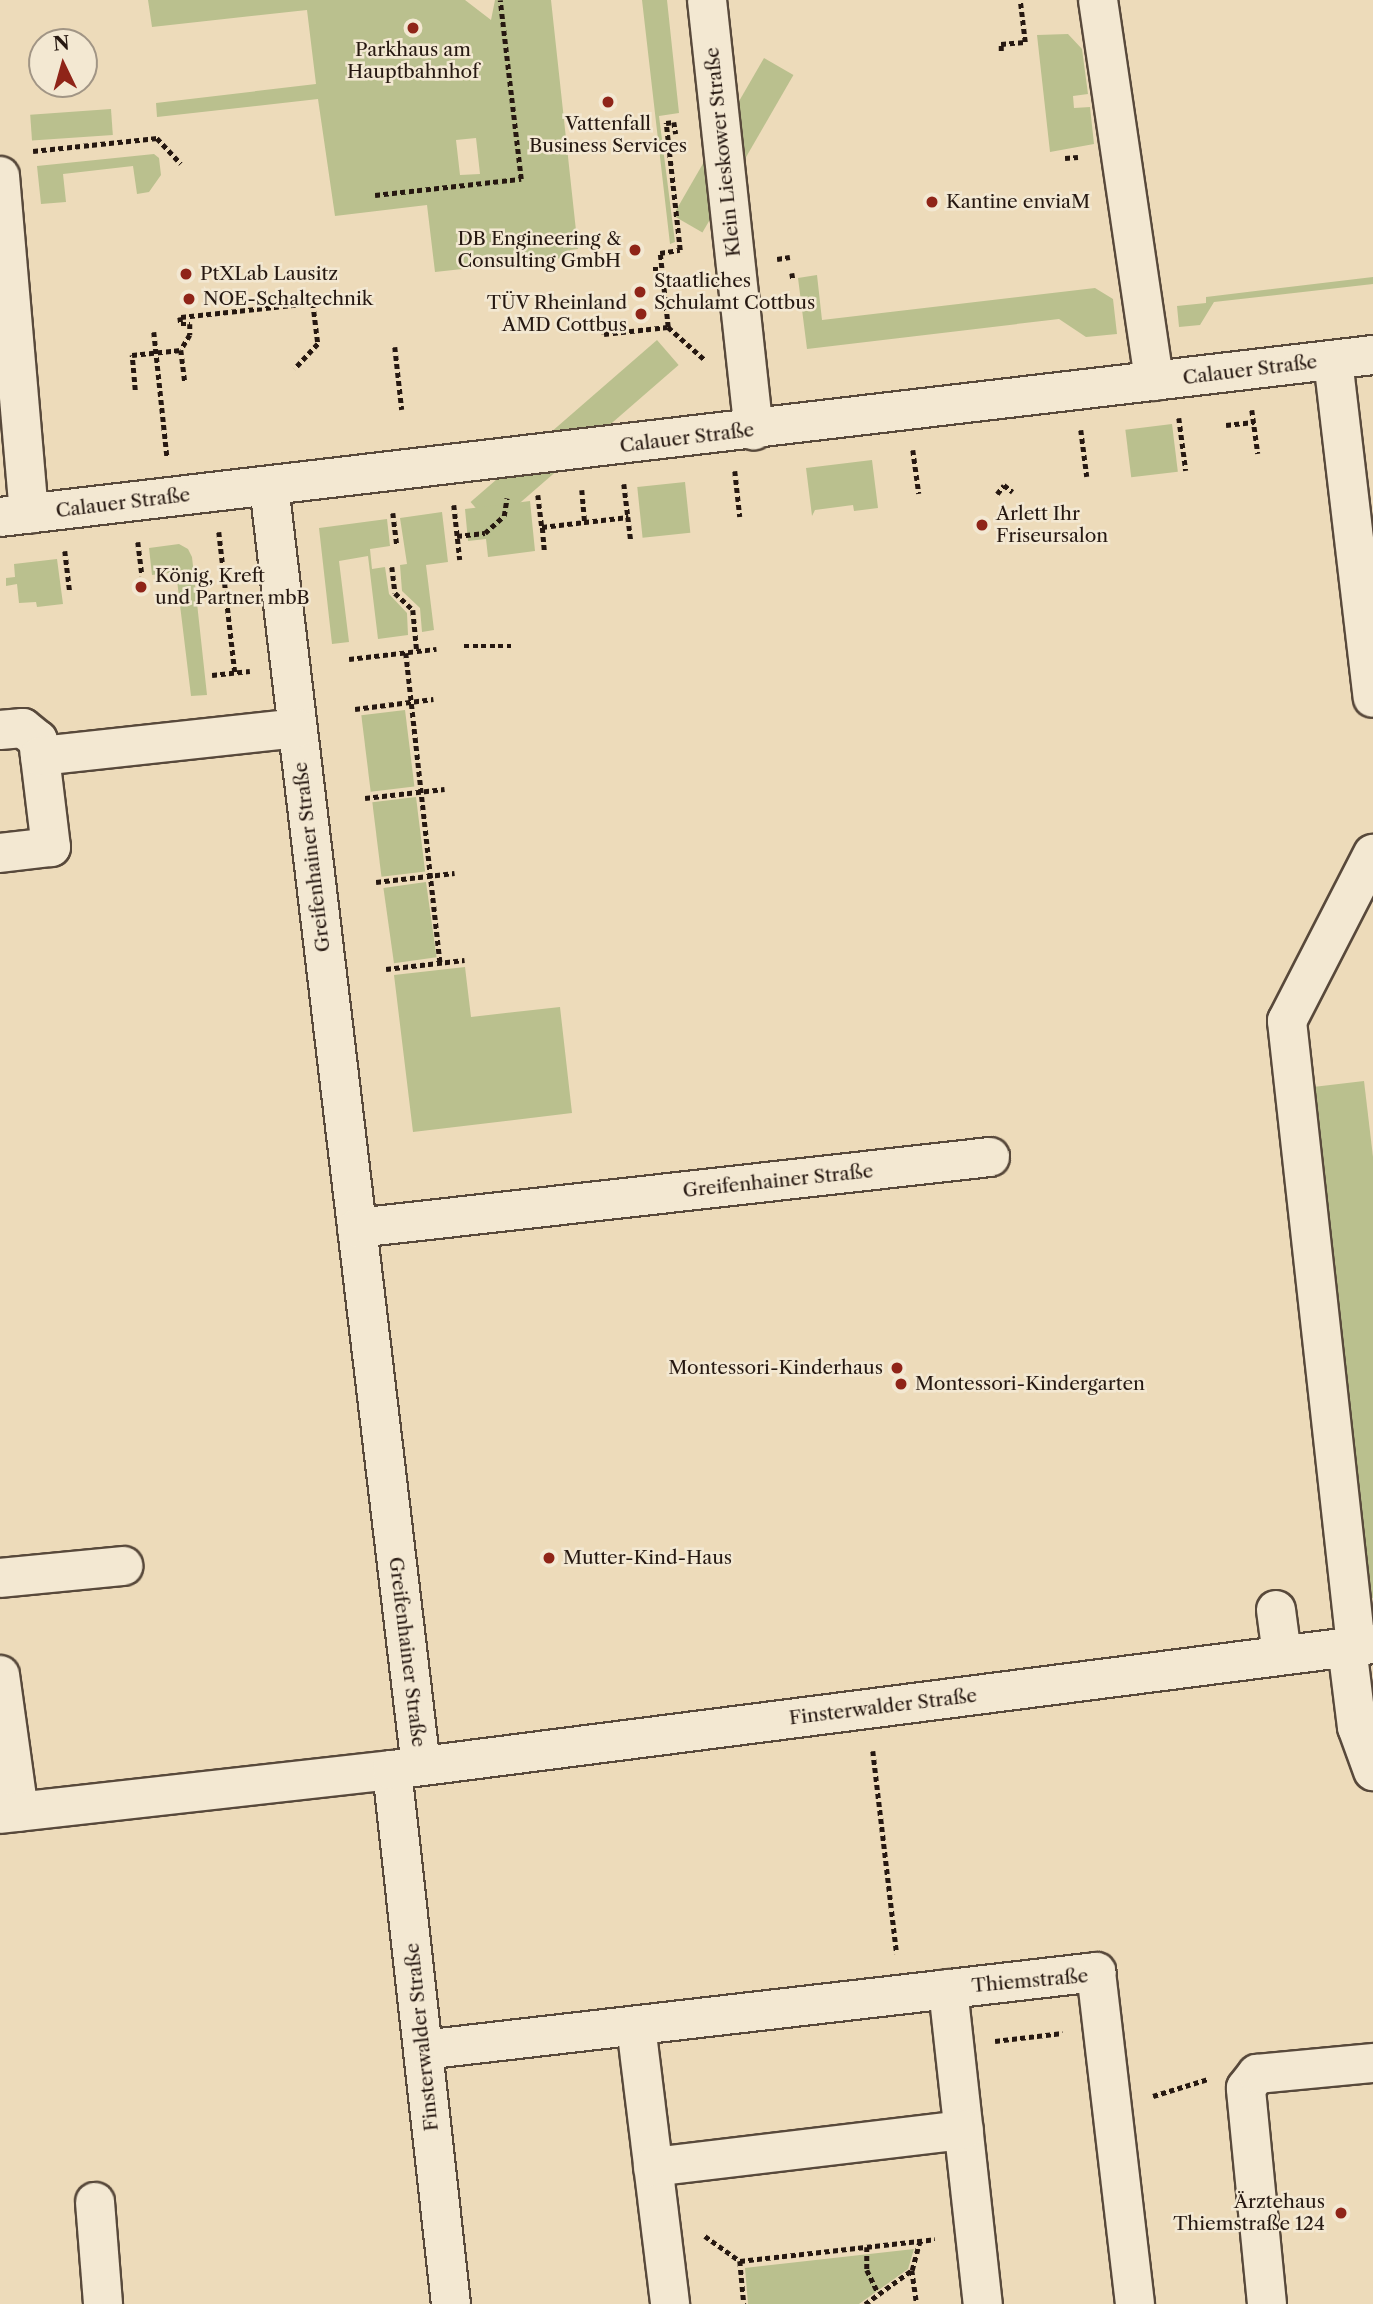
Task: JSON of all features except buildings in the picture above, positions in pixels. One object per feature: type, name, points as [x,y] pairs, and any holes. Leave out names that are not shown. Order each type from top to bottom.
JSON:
[{"type":"street","name":"Klein Lieskower Straße","points":[[707,0],[754,430]]},
{"type":"street","points":[[1098,0],[1154,381]]},
{"type":"street","points":[[11,164],[14,515]]},
{"type":"street","name":"Calauer Straße","points":[[14,515],[754,430],[1373,355]]},
{"type":"street","points":[[1333,360],[1373,698]]},
{"type":"street","name":"Greifenhainer Straße","points":[[269,486],[357,1228],[379,1539],[407,1768]]},
{"type":"street","points":[[0,730],[23,728],[38,740],[51,847],[0,853]]},
{"type":"street","points":[[40,756],[296,728]]},
{"type":"street","points":[[1373,854],[1287,1021],[1359,1646],[1357,1727],[1373,1771]]},
{"type":"street","name":"Greifenhainer Straße","points":[[357,1228],[990,1157]]},
{"type":"street","points":[[0,1578],[123,1566]]},
{"type":"street","points":[[1276,1610],[1282,1655]]},
{"type":"street","name":"Finsterwalder Straße","points":[[10,1813],[407,1768],[1359,1646]]},
{"type":"street","points":[[0,1675],[10,1813]]},
{"type":"street","name":"Finsterwalder Straße","points":[[407,1768],[423,2050],[451,2304]]},
{"type":"street","name":"Thiemstraße","points":[[423,2050],[1096,1972],[1135,2304]]},
{"type":"street","points":[[948,1989],[983,2304]]},
{"type":"street","points":[[636,2026],[670,2304]]},
{"type":"street","points":[[1267,2304],[1245,2110],[1246,2088],[1257,2074],[1373,2063]]},
{"type":"street","points":[[653,2167],[964,2130]]},
{"type":"street","points":[[95,2202],[103,2304]]},
{"type":"path","points":[[374,195],[521,179],[500,0]]},
{"type":"path","points":[[1002,51],[1001,44],[1025,42],[1020,0]]},
{"type":"path","points":[[678,148],[674,122],[666,123],[680,250],[660,253],[668,327],[709,364]]},
{"type":"path","points":[[11,164],[157,138],[181,164]]},
{"type":"path","points":[[1065,159],[1082,157]]},
{"type":"path","points":[[782,259],[790,257]]},
{"type":"path","points":[[653,269],[661,268]]},
{"type":"path","points":[[184,382],[181,350],[190,335],[190,324],[181,324],[180,317],[313,303],[318,344],[295,369]]},
{"type":"path","points":[[604,325],[604,334],[668,327]]},
{"type":"path","points":[[154,332],[168,459]]},
{"type":"path","points":[[395,347],[402,410]]},
{"type":"path","points":[[135,390],[132,355],[181,350]]},
{"type":"path","points":[[1252,409],[1258,454]]},
{"type":"path","points":[[1179,417],[1186,471]]},
{"type":"path","points":[[1226,425],[1254,422]]},
{"type":"path","points":[[1081,429],[1087,477]]},
{"type":"path","points":[[914,455],[919,494]]},
{"type":"path","points":[[734,470],[740,517]]},
{"type":"path","points":[[624,483],[631,540]]},
{"type":"path","points":[[997,494],[1004,485],[1013,492]]},
{"type":"path","points":[[582,489],[586,523]]},
{"type":"path","points":[[538,495],[544,550]]},
{"type":"path","points":[[457,536],[485,533],[504,516],[507,498]]},
{"type":"path","points":[[453,504],[460,560]]},
{"type":"path","points":[[393,512],[397,546]]},
{"type":"path","points":[[542,527],[628,517]]},
{"type":"path","points":[[212,675],[235,673],[219,532]]},
{"type":"path","points":[[138,541],[142,576]]},
{"type":"path","points":[[65,550],[70,593]]},
{"type":"path","points":[[392,567],[395,593],[413,610],[417,652]]},
{"type":"path","points":[[464,646],[514,646]]},
{"type":"path","points":[[349,659],[436,649]]},
{"type":"path","points":[[405,653],[440,963]]},
{"type":"path","points":[[355,709],[433,699]]},
{"type":"path","points":[[365,798],[444,789]]},
{"type":"path","points":[[376,882],[454,873]]},
{"type":"path","points":[[386,968],[464,960]]},
{"type":"path","points":[[873,1746],[897,1952]]},
{"type":"path","points":[[955,2045],[1102,2029]]},
{"type":"path","points":[[1111,2100],[1167,2094],[1200,2080],[1257,2074]]},
{"type":"path","points":[[659,2209],[740,2261],[975,2234]]},
{"type":"path","points":[[917,2304],[912,2270],[920,2241]]},
{"type":"path","points":[[867,2247],[867,2270],[878,2293]]},
{"type":"path","points":[[740,2261],[744,2304]]},
{"type":"path","points":[[865,2304],[912,2270]]},
{"type":"green space","points":[[148,0],[465,0],[491,20],[495,0],[551,0],[578,249],[570,250],[571,257],[435,272],[427,205],[335,216],[318,99],[157,117],[156,103],[316,84],[307,10],[152,27]],"holes":[[[476,138],[480,174],[460,175],[456,140]]]},
{"type":"green space","points":[[642,0],[667,0],[679,113],[659,116],[675,242],[670,244]]},
{"type":"green space","points":[[1068,34],[1082,49],[1088,94],[1073,96],[1074,108],[1090,107],[1094,144],[1050,152],[1037,35]]},
{"type":"green space","points":[[764,58],[793,75],[702,233],[673,216]]},
{"type":"green space","points":[[111,109],[113,135],[32,141],[30,115]]},
{"type":"green space","points":[[154,154],[159,158],[161,175],[149,192],[137,194],[133,166],[63,174],[66,202],[41,204],[37,166]]},
{"type":"green space","points":[[817,275],[822,320],[1095,288],[1113,299],[1117,334],[1086,337],[1059,319],[807,349],[798,278]]},
{"type":"green space","points":[[1373,277],[1373,284],[1214,302],[1200,325],[1179,327],[1177,306],[1206,303],[1206,297]]},
{"type":"green space","points":[[657,340],[679,365],[492,527],[471,502]]},
{"type":"green space","points":[[1172,424],[1178,472],[1131,477],[1125,430]]},
{"type":"green space","points":[[872,460],[878,508],[854,511],[853,505],[815,510],[812,516],[806,468]]},
{"type":"green space","points":[[685,482],[690,533],[643,538],[637,487]]},
{"type":"green space","points":[[530,501],[535,551],[488,557],[486,539],[468,541],[465,509]]},
{"type":"green space","points":[[442,512],[448,562],[426,565],[434,630],[422,632],[420,608],[402,591],[400,565],[407,564],[400,518]]},
{"type":"green space","points":[[387,519],[390,546],[370,549],[372,569],[385,567],[389,594],[407,613],[408,635],[378,639],[368,556],[339,561],[349,642],[332,644],[319,528]]},
{"type":"green space","points":[[179,544],[188,549],[192,557],[207,695],[191,696],[176,572],[152,575],[149,548]]},
{"type":"green space","points":[[57,559],[63,604],[37,607],[36,602],[19,603],[17,584],[6,586],[6,578],[15,577],[14,564]]},
{"type":"green space","points":[[405,710],[414,786],[371,792],[361,715]]},
{"type":"green space","points":[[416,797],[425,871],[381,877],[372,802]]},
{"type":"green space","points":[[426,882],[437,957],[394,963],[383,888]]},
{"type":"green space","points":[[465,967],[471,1017],[560,1007],[572,1113],[413,1132],[394,975]]},
{"type":"green space","points":[[1364,1081],[1373,1157],[1373,1598],[1369,1599],[1313,1087]]},
{"type":"green space","points":[[914,2249],[908,2269],[859,2304],[748,2304],[745,2268]]},
{"type":"place","name":"Parkhaus am Hauptbahnhof","points":[[413,28]]},
{"type":"place","name":"Vattenfall Business Services","points":[[608,102]]},
{"type":"place","name":"Kantine enviaM","points":[[932,202]]},
{"type":"place","name":"DB Engineering & Consulting GmbH","points":[[635,250]]},
{"type":"place","name":"PtXLab Lausitz","points":[[186,274]]},
{"type":"place","name":"Staatliches Schulamt Cottbus","points":[[640,292]]},
{"type":"place","name":"NOE-Schaltechnik","points":[[189,299]]},
{"type":"place","name":"TÜV Rheinland AMD Cottbus","points":[[641,314]]},
{"type":"place","name":"Arlett Ihr Friseursalon","points":[[982,525]]},
{"type":"place","name":"König, Kreft und Partner mbB","points":[[141,587]]},
{"type":"place","name":"Montessori-Kinderhaus","points":[[897,1368]]},
{"type":"place","name":"Montessori-Kindergarten","points":[[901,1384]]},
{"type":"place","name":"Mutter-Kind-Haus","points":[[549,1558]]},
{"type":"place","name":"Ärztehaus Thiemstraße 124","points":[[1341,2213]]}]
